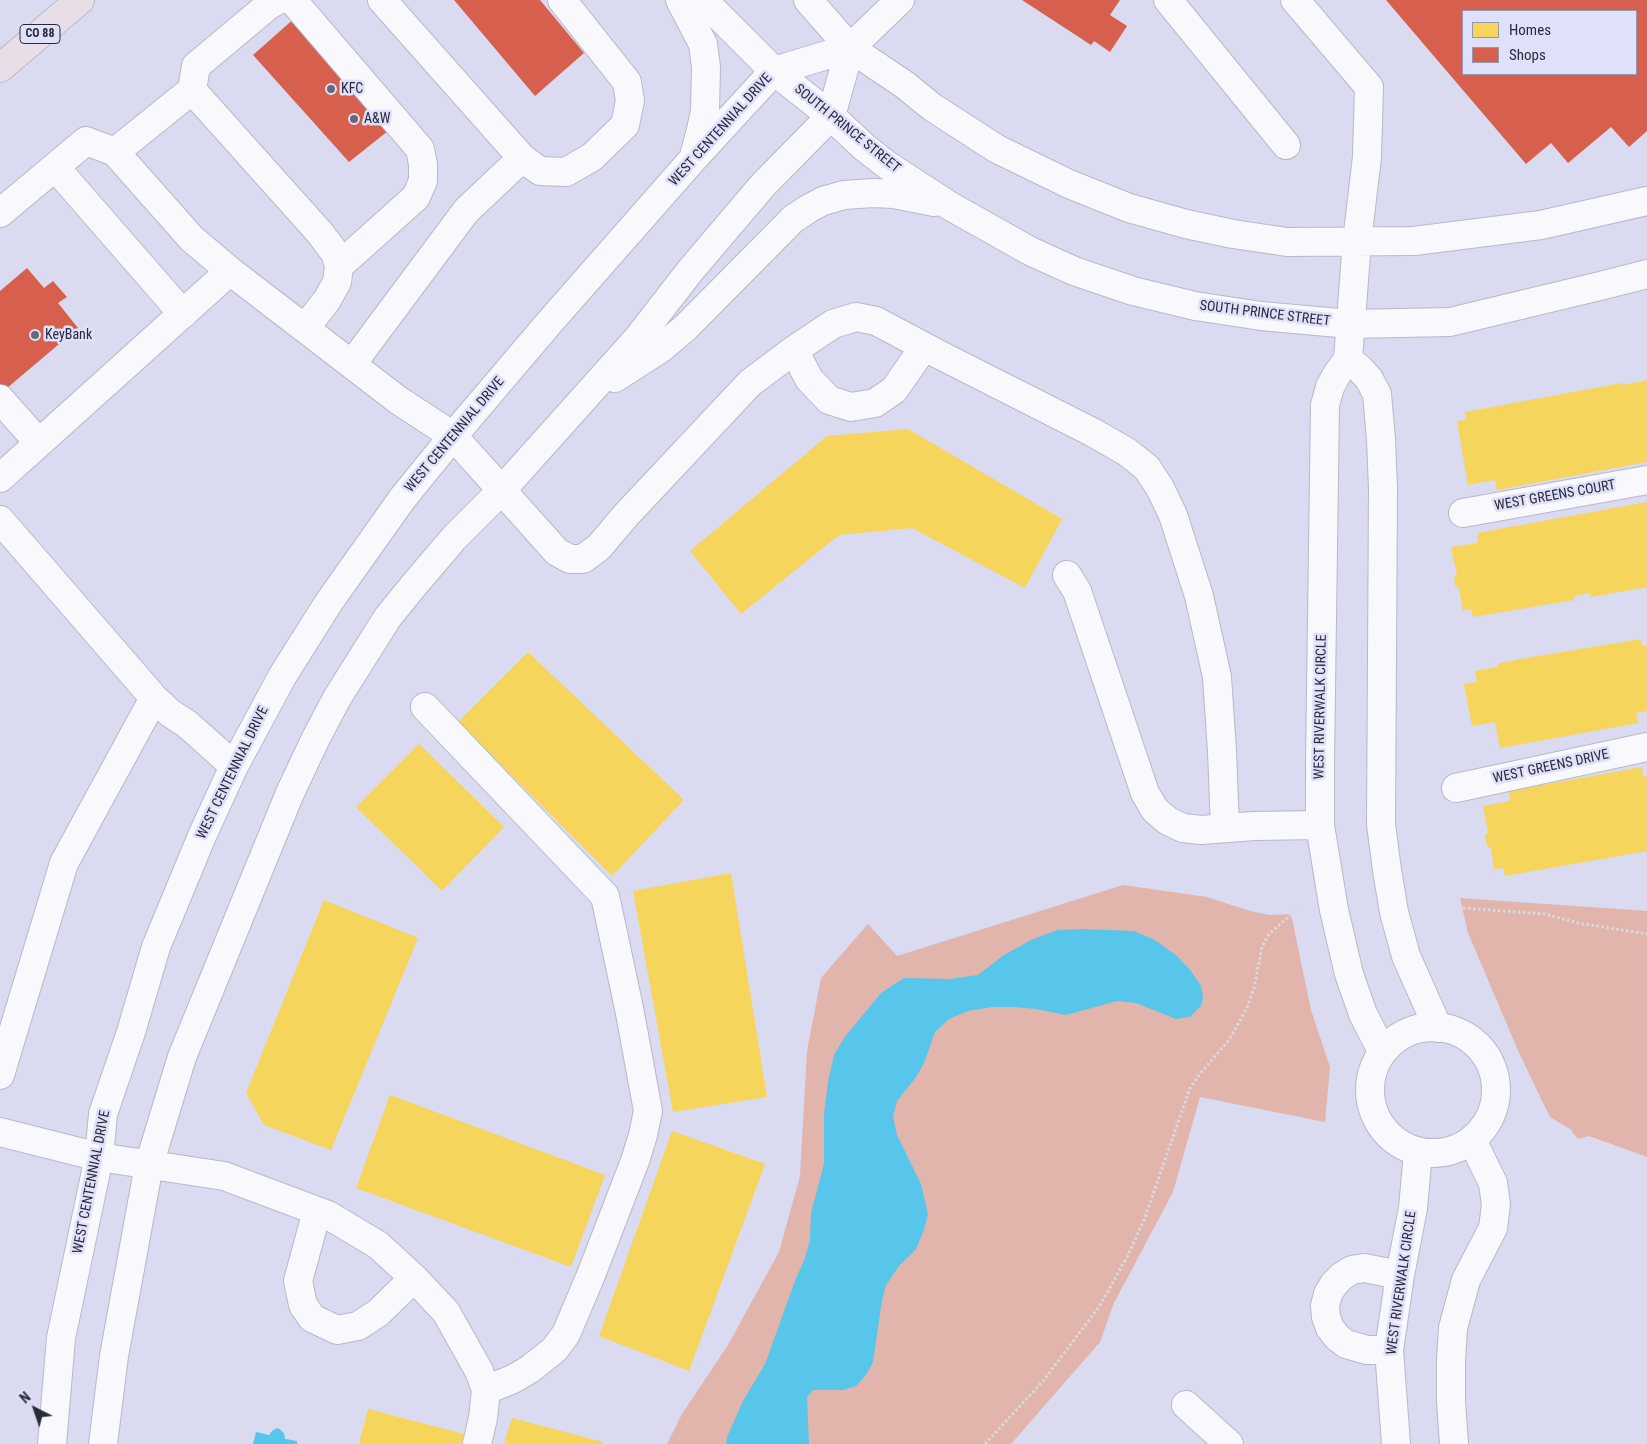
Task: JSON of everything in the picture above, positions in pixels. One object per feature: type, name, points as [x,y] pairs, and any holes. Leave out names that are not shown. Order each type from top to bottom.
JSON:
[{"type":"main road","name":"CO 88","points":[[0,68],[80,0]]},
{"type":"street","points":[[382,0],[522,158],[540,171],[566,172],[592,157],[625,125],[630,101],[627,82],[562,0]]},
{"type":"street","points":[[680,0],[703,44],[706,67],[704,111],[693,159]]},
{"type":"street","name":"SOUTH PRINCE STREET","points":[[703,0],[774,71],[831,116],[864,147],[887,165],[950,206],[1030,251],[1074,271],[1133,291],[1204,308],[1261,316],[1350,324],[1450,322],[1647,274]]},
{"type":"street","points":[[808,0],[850,48],[905,85],[947,117],[997,149],[1069,184],[1130,208],[1186,224],[1233,234],[1287,242],[1414,241],[1541,225],[1647,201]]},
{"type":"street","points":[[103,1444],[114,1356],[149,1165],[182,1057],[290,793],[337,698],[388,617],[454,538],[501,491],[588,396],[638,338],[690,271],[745,206],[831,116],[850,48],[900,0]]},
{"type":"street","points":[[1168,0],[1286,145]]},
{"type":"street","points":[[1295,0],[1369,87],[1367,157],[1356,241],[1348,359],[1364,374],[1377,394],[1381,439],[1383,498],[1381,824],[1394,912],[1406,956],[1438,1028]]},
{"type":"street","points":[[116,152],[192,90],[196,66],[279,2],[294,2],[420,150],[423,164],[423,181],[416,197],[339,266]]},
{"type":"street","name":"WEST CENTENNIAL DRIVE","points":[[52,1444],[61,1338],[99,1157],[103,1114],[131,1032],[156,947],[202,836],[234,766],[264,708],[329,602],[402,499],[549,323],[693,159],[774,71],[850,48]]},
{"type":"street","points":[[192,90],[320,233],[335,253],[339,266],[337,282],[327,300],[305,328]]},
{"type":"street","points":[[0,213],[86,141],[116,152],[192,240],[398,400],[453,436],[557,552],[570,559],[583,559],[599,547],[627,514],[750,383],[833,324],[856,318],[876,321],[1092,432],[1127,452],[1147,468],[1160,488],[1173,515],[1199,596],[1216,677],[1222,751],[1224,828]]},
{"type":"street","points":[[352,364],[466,211],[522,158]]},
{"type":"street","points":[[55,167],[182,314]]},
{"type":"street","points":[[588,396],[660,349],[679,334],[793,220],[823,201],[837,197],[873,193],[894,194],[950,206]]},
{"type":"street","points":[[0,478],[230,271]]},
{"type":"street","points":[[794,350],[809,379],[829,400],[851,407],[875,403],[894,390],[924,347]]},
{"type":"street","name":"WEST RIVERWALK CIRCLE","points":[[1348,359],[1330,387],[1326,405],[1320,824],[1334,910],[1349,974],[1363,1014],[1382,1051]]},
{"type":"street","points":[[0,399],[39,443]]},
{"type":"street","name":"WEST GREENS COURT","points":[[1463,513],[1647,480]]},
{"type":"street","points":[[0,520],[154,698],[170,713],[187,724],[234,766]]},
{"type":"street","points":[[1067,575],[1077,591],[1145,793],[1155,810],[1168,821],[1183,828],[1201,830],[1320,824]]},
{"type":"street","points":[[0,1075],[64,863],[154,698]]},
{"type":"street","points":[[425,707],[605,896],[629,1008],[648,1111],[635,1161],[566,1334],[554,1350],[530,1368],[486,1390]]},
{"type":"street","name":"WEST GREENS DRIVE","points":[[1456,788],[1647,747]]},
{"type":"street","points":[[1427,1027],[1438,1028],[1448,1029],[1467,1037],[1482,1050],[1492,1068],[1496,1089],[1493,1110],[1484,1128],[1472,1140],[1450,1151],[1428,1154],[1408,1149],[1391,1138],[1378,1122],[1370,1102],[1370,1081],[1382,1051],[1406,1033],[1427,1027]]},
{"type":"street","points":[[0,1132],[99,1157],[224,1176],[328,1215],[378,1245],[414,1278],[446,1312],[479,1371],[486,1390],[483,1418],[477,1444]]},
{"type":"street","points":[[1454,1444],[1451,1401],[1453,1328],[1466,1280],[1493,1228],[1496,1205],[1493,1183],[1472,1140]]},
{"type":"street","name":"WEST RIVERWALK CIRCLE","points":[[1396,1444],[1389,1350],[1400,1275],[1413,1208],[1418,1152]]},
{"type":"street","points":[[317,1211],[298,1281],[303,1304],[312,1318],[337,1330],[358,1326],[378,1313],[414,1278]]},
{"type":"street","points":[[1389,1350],[1367,1350],[1346,1344],[1330,1328],[1325,1306],[1328,1294],[1334,1284],[1352,1270],[1364,1268],[1400,1275]]},
{"type":"street","points":[[1186,1405],[1229,1444]]},
{"type":"path","points":[[985,1444],[1044,1380],[1099,1307],[1127,1257],[1144,1220],[1190,1088],[1229,1040],[1247,1008],[1254,988],[1262,947],[1269,934],[1304,903]]},
{"type":"path","points":[[1463,908],[1545,914],[1578,923],[1647,934]]},
{"type":"shaded area","points":[[1123,885],[1207,897],[1269,915],[1291,914],[1311,1010],[1330,1067],[1325,1122],[1200,1097],[1173,1192],[1114,1303],[1100,1342],[1011,1444],[667,1444],[682,1414],[728,1345],[779,1252],[800,1176],[807,1051],[821,978],[868,924],[897,956]]},
{"type":"shaded area","points":[[1460,898],[1647,911],[1647,1157],[1589,1136],[1578,1139],[1570,1129],[1550,1117],[1520,1055],[1468,933]]},
{"type":"water","points":[[1058,930],[1134,931],[1155,940],[1177,956],[1191,971],[1201,986],[1203,997],[1201,1006],[1190,1017],[1176,1019],[1136,1003],[1117,1001],[1066,1015],[1036,1009],[992,1007],[968,1011],[949,1019],[935,1032],[924,1063],[916,1077],[897,1101],[893,1117],[897,1135],[921,1184],[928,1214],[916,1249],[899,1266],[886,1285],[873,1362],[866,1375],[856,1386],[843,1390],[813,1390],[807,1397],[809,1444],[726,1444],[727,1437],[743,1401],[765,1364],[805,1258],[810,1240],[811,1213],[824,1164],[824,1114],[828,1082],[834,1055],[844,1038],[881,993],[904,978],[950,979],[978,975],[1004,955],[1033,939]]},
{"type":"water","points":[[278,1428],[284,1433],[285,1439],[297,1441],[297,1444],[253,1444],[256,1432],[269,1435]]},
{"type":"building: Homes","points":[[1647,380],[1647,462],[1497,490],[1495,480],[1468,485],[1457,421],[1466,420],[1465,412]]},
{"type":"building: Homes","points":[[908,429],[1062,519],[1025,588],[912,528],[839,535],[741,614],[690,551],[827,436]]},
{"type":"building: Homes","points":[[1647,502],[1647,587],[1591,597],[1590,593],[1574,596],[1574,600],[1473,617],[1471,609],[1463,611],[1459,588],[1455,586],[1454,578],[1457,575],[1451,547],[1478,543],[1477,533]]},
{"type":"building: Homes","points":[[1641,639],[1642,646],[1647,646],[1647,711],[1636,713],[1638,723],[1500,748],[1495,722],[1472,726],[1464,684],[1477,682],[1475,671],[1498,667],[1497,664],[1520,659]]},
{"type":"building: Homes","points":[[528,652],[684,800],[612,876],[458,722]]},
{"type":"building: Homes","points":[[419,744],[504,827],[442,891],[356,807]]},
{"type":"building: Homes","points":[[1642,767],[1643,777],[1647,776],[1647,851],[1505,876],[1503,868],[1494,869],[1491,848],[1487,846],[1485,836],[1488,832],[1483,806],[1510,801],[1509,791]]},
{"type":"building: Homes","points":[[731,873],[767,1097],[673,1112],[633,891]]},
{"type":"building: Homes","points":[[324,900],[418,938],[331,1150],[264,1125],[246,1093]]},
{"type":"building: Homes","points":[[390,1095],[605,1175],[571,1267],[356,1188]]},
{"type":"building: Homes","points":[[672,1131],[765,1164],[689,1371],[599,1336]]},
{"type":"building: Homes","points":[[368,1409],[464,1434],[461,1444],[359,1444]]},
{"type":"building: Homes","points":[[512,1418],[603,1442],[602,1444],[504,1444]]},
{"type":"building: Shops","points":[[454,0],[540,0],[584,53],[535,96]]},
{"type":"building: Shops","points":[[1022,0],[1120,0],[1110,15],[1127,26],[1110,52],[1094,41],[1091,45]]},
{"type":"building: Shops","points":[[1386,0],[1647,0],[1647,131],[1629,147],[1611,127],[1568,163],[1551,143],[1526,164]]},
{"type":"building: Shops","points":[[297,16],[393,127],[349,162],[253,55]]},
{"type":"building: Shops","name":"KeyBank","points":[[27,268],[44,288],[53,281],[67,297],[58,303],[78,328],[0,394],[0,291]]},
{"type":"place","name":"KFC","points":[[331,89]]},
{"type":"place","name":"A&W","points":[[354,119]]},
{"type":"place","name":"KeyBank","points":[[35,335]]}]
